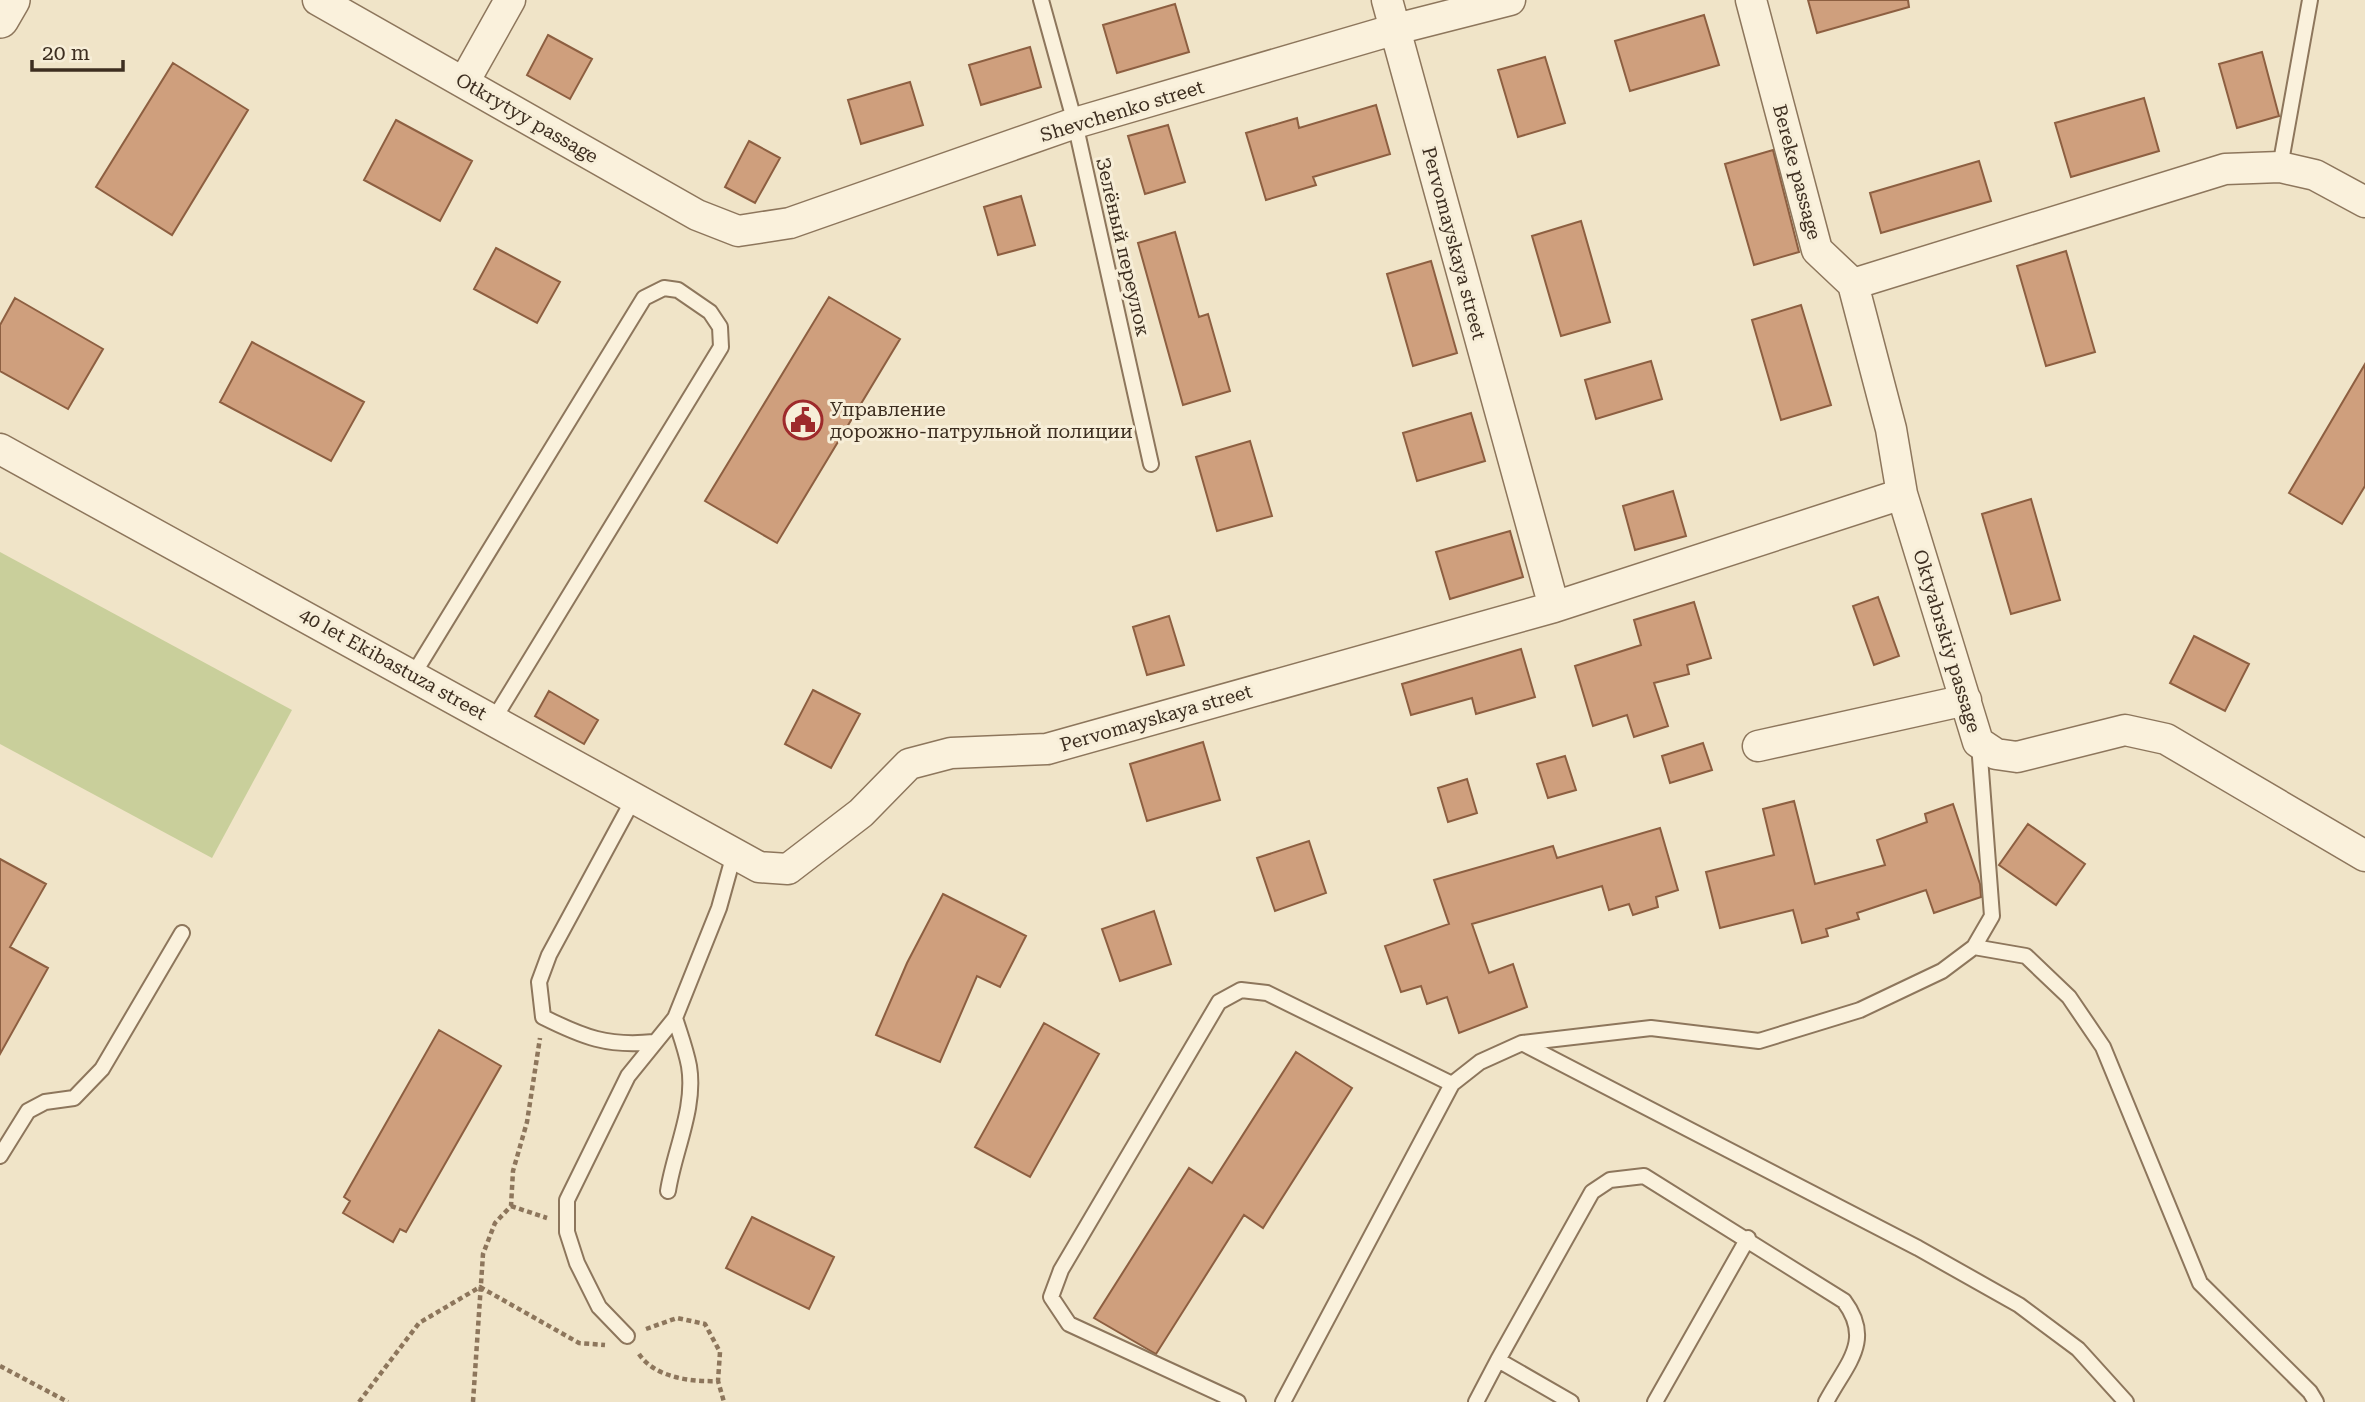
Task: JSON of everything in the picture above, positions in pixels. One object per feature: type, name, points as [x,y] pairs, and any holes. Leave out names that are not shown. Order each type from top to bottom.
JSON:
[{"type":"street","points":[[0,19],[11,0]]},
{"type":"street","name":"Otkrytyy passage","points":[[318,0],[696,215],[738,231]]},
{"type":"street","points":[[464,82],[510,0]]},
{"type":"street","name":"Pervomayskaya street","points":[[1387,0],[1554,607]]},
{"type":"street","name":"Shevchenko street","points":[[738,231],[790,223],[1075,123],[1396,29],[1510,0]]},
{"type":"street","name":"Bereke passage","points":[[1751,0],[1817,250],[1853,284]]},
{"type":"street","points":[[1902,494],[1891,429],[1853,284],[2225,169],[2280,167],[2315,175],[2365,202]]},
{"type":"street","name":"40 let Ekibastuza street","points":[[0,449],[494,719],[734,854],[759,867],[788,869]]},
{"type":"street","name":"Pervomayskaya street","points":[[788,869],[861,813],[909,764],[951,753],[1047,749],[1554,607],[1902,494]]},
{"type":"street","name":"Oktyabrskiy passage","points":[[1902,494],[1978,742],[1996,754],[2017,757],[2125,730],[2166,739],[2365,856]]},
{"type":"street","points":[[1758,746],[1966,700]]},
{"type":"lane","name":"Зелёный переулок","points":[[1041,0],[1075,123],[1151,464]]},
{"type":"lane","points":[[2280,167],[2310,0]]},
{"type":"lane","points":[[413,675],[644,298],[664,288],[678,290],[710,312],[720,327],[721,347],[494,719]]},
{"type":"lane","points":[[1283,1402],[1451,1084],[1480,1062],[1522,1043],[1651,1028],[1759,1041],[1860,1010],[1942,971],[1973,947],[1992,916],[1978,742]]},
{"type":"lane","points":[[634,798],[549,955],[539,982],[543,1017],[585,1038],[626,1045],[654,1042]]},
{"type":"lane","points":[[627,1336],[599,1307],[577,1263],[567,1231],[567,1200],[628,1076],[676,1018],[719,908],[734,854]]},
{"type":"lane","points":[[0,1156],[28,1111],[45,1102],[74,1098],[89,1086],[102,1069],[182,933]]},
{"type":"lane","points":[[1973,947],[2026,956],[2069,997],[2103,1047],[2200,1283],[2310,1392],[2316,1402]]},
{"type":"lane","points":[[1238,1402],[1069,1324],[1051,1297],[1060,1270],[1219,1002],[1241,990],[1267,993],[1451,1084]]},
{"type":"lane","points":[[668,1191],[672,1165],[687,1118],[689,1069],[676,1018]]},
{"type":"lane","points":[[1522,1043],[1918,1248],[2020,1305],[2078,1349],[2126,1402]]},
{"type":"lane","points":[[1476,1402],[1592,1192],[1610,1180],[1644,1176],[1748,1238],[1844,1301],[1856,1317],[1860,1339],[1826,1402]]},
{"type":"lane","points":[[1655,1402],[1748,1238]]},
{"type":"lane","points":[[1498,1360],[1571,1402]]},
{"type":"path","points":[[473,1402],[483,1254],[495,1223],[511,1206],[513,1171],[527,1122],[543,1017]]},
{"type":"path","points":[[511,1206],[540,1214],[567,1231]]},
{"type":"path","points":[[480,1287],[579,1343],[603,1346],[677,1318],[705,1324],[720,1352],[718,1381],[723,1402]]},
{"type":"path","points":[[359,1402],[419,1323],[480,1287]]},
{"type":"path","points":[[627,1336],[645,1362],[688,1382],[718,1381]]},
{"type":"path","points":[[0,1366],[68,1402]]},
{"type":"green space","points":[[0,552],[292,710],[212,858],[0,744]]},
{"type":"building","points":[[1808,0],[1908,0],[1909,7],[1817,33]]},
{"type":"building","points":[[1175,4],[1189,52],[1117,73],[1103,25]]},
{"type":"building","points":[[1704,15],[1719,65],[1630,91],[1615,41]]},
{"type":"building","points":[[548,35],[592,59],[570,99],[527,75]]},
{"type":"building","points":[[1030,47],[1041,87],[981,105],[969,65]]},
{"type":"building","points":[[2262,52],[2279,116],[2237,128],[2219,64]]},
{"type":"building","points":[[1545,57],[1565,123],[1518,137],[1498,70]]},
{"type":"building","points":[[173,63],[248,110],[172,235],[96,187]]},
{"type":"building","points":[[910,82],[923,125],[861,144],[848,100]]},
{"type":"building","points":[[2144,98],[2159,151],[2071,177],[2055,123]]},
{"type":"building","points":[[1376,105],[1390,154],[1313,177],[1316,185],[1266,200],[1246,133],[1297,118],[1299,128]]},
{"type":"building","points":[[396,120],[472,161],[440,221],[364,180]]},
{"type":"building","points":[[1168,125],[1185,182],[1145,194],[1128,136]]},
{"type":"building","points":[[749,141],[780,158],[755,203],[725,187]]},
{"type":"building","points":[[1773,150],[1799,252],[1754,265],[1725,164]]},
{"type":"building","points":[[1979,161],[1991,201],[1881,233],[1870,193]]},
{"type":"building","points":[[1021,196],[1035,245],[998,255],[984,207]]},
{"type":"building","points":[[1581,221],[1610,322],[1561,336],[1532,236]]},
{"type":"building","points":[[1175,232],[1199,317],[1208,314],[1230,391],[1183,405],[1138,243]]},
{"type":"building","points":[[496,248],[560,282],[537,323],[474,289]]},
{"type":"building","points":[[2066,251],[2095,352],[2046,366],[2017,266]]},
{"type":"building","points":[[1431,261],[1457,353],[1413,366],[1387,274]]},
{"type":"building","name":"Управление дорожно-патрульной полиции","points":[[829,297],[900,339],[777,543],[705,501]]},
{"type":"building","points":[[15,298],[103,349],[68,409],[0,371],[0,325]]},
{"type":"building","points":[[1801,305],[1831,405],[1781,420],[1752,320]]},
{"type":"building","points":[[252,342],[364,402],[331,461],[220,402]]},
{"type":"building","points":[[1651,361],[1662,399],[1596,419],[1585,380]]},
{"type":"building","points":[[2365,364],[2365,486],[2342,524],[2289,493]]},
{"type":"building","points":[[1471,413],[1485,461],[1417,481],[1403,433]]},
{"type":"building","points":[[1250,441],[1272,516],[1217,531],[1196,457]]},
{"type":"building","points":[[1673,491],[1686,536],[1635,550],[1623,506]]},
{"type":"building","points":[[2031,499],[2060,600],[2011,614],[1982,514]]},
{"type":"building","points":[[1510,531],[1523,577],[1450,599],[1436,552]]},
{"type":"building","points":[[1878,597],[1899,656],[1874,665],[1853,606]]},
{"type":"building","points":[[1694,602],[1711,658],[1687,665],[1689,674],[1654,683],[1668,726],[1634,737],[1627,715],[1593,726],[1575,666],[1641,645],[1634,620]]},
{"type":"building","points":[[1169,616],[1184,665],[1147,675],[1133,627]]},
{"type":"building","points":[[2194,636],[2249,664],[2225,711],[2170,683]]},
{"type":"building","points":[[1521,649],[1535,697],[1476,714],[1472,698],[1411,715],[1402,684]]},
{"type":"building","points":[[813,690],[860,714],[831,768],[785,744]]},
{"type":"building","points":[[549,691],[598,720],[584,744],[535,716]]},
{"type":"building","points":[[1203,742],[1220,800],[1147,821],[1130,764]]},
{"type":"building","points":[[1703,743],[1712,770],[1670,783],[1662,756]]},
{"type":"building","points":[[1565,756],[1576,790],[1548,798],[1537,764]]},
{"type":"building","points":[[1467,779],[1477,813],[1448,822],[1438,788]]},
{"type":"building","points":[[1794,801],[1815,884],[1885,865],[1877,840],[1927,822],[1925,814],[1953,804],[1980,884],[1981,897],[1934,913],[1926,890],[1857,913],[1859,919],[1826,929],[1828,936],[1802,943],[1793,910],[1720,928],[1706,872],[1774,855],[1763,809]]},
{"type":"building","points":[[2028,824],[2085,864],[2056,905],[1999,865]]},
{"type":"building","points":[[1660,828],[1678,890],[1656,897],[1658,907],[1633,915],[1629,904],[1609,910],[1602,886],[1472,924],[1489,973],[1513,964],[1527,1007],[1459,1033],[1447,997],[1427,1004],[1421,986],[1401,992],[1385,946],[1449,924],[1434,880],[1553,846],[1557,858]]},
{"type":"building","points":[[1309,841],[1326,893],[1275,911],[1257,858]]},
{"type":"building","points":[[0,859],[46,884],[10,947],[48,968],[0,1054]]},
{"type":"building","points":[[943,894],[1026,936],[1000,987],[977,976],[940,1062],[876,1035],[907,963]]},
{"type":"building","points":[[1154,911],[1171,964],[1120,981],[1102,929]]},
{"type":"building","points":[[1044,1023],[1099,1054],[1030,1177],[975,1147]]},
{"type":"building","points":[[439,1030],[501,1066],[406,1232],[400,1229],[393,1242],[343,1213],[350,1201],[344,1197]]},
{"type":"building","points":[[1296,1052],[1352,1088],[1263,1228],[1244,1215],[1156,1354],[1094,1318],[1189,1168],[1212,1183]]},
{"type":"building","points":[[752,1217],[834,1257],[809,1309],[726,1268]]},
{"type":"place","name":"Управление дорожно-патрульной полиции","points":[[803,420]]}]
